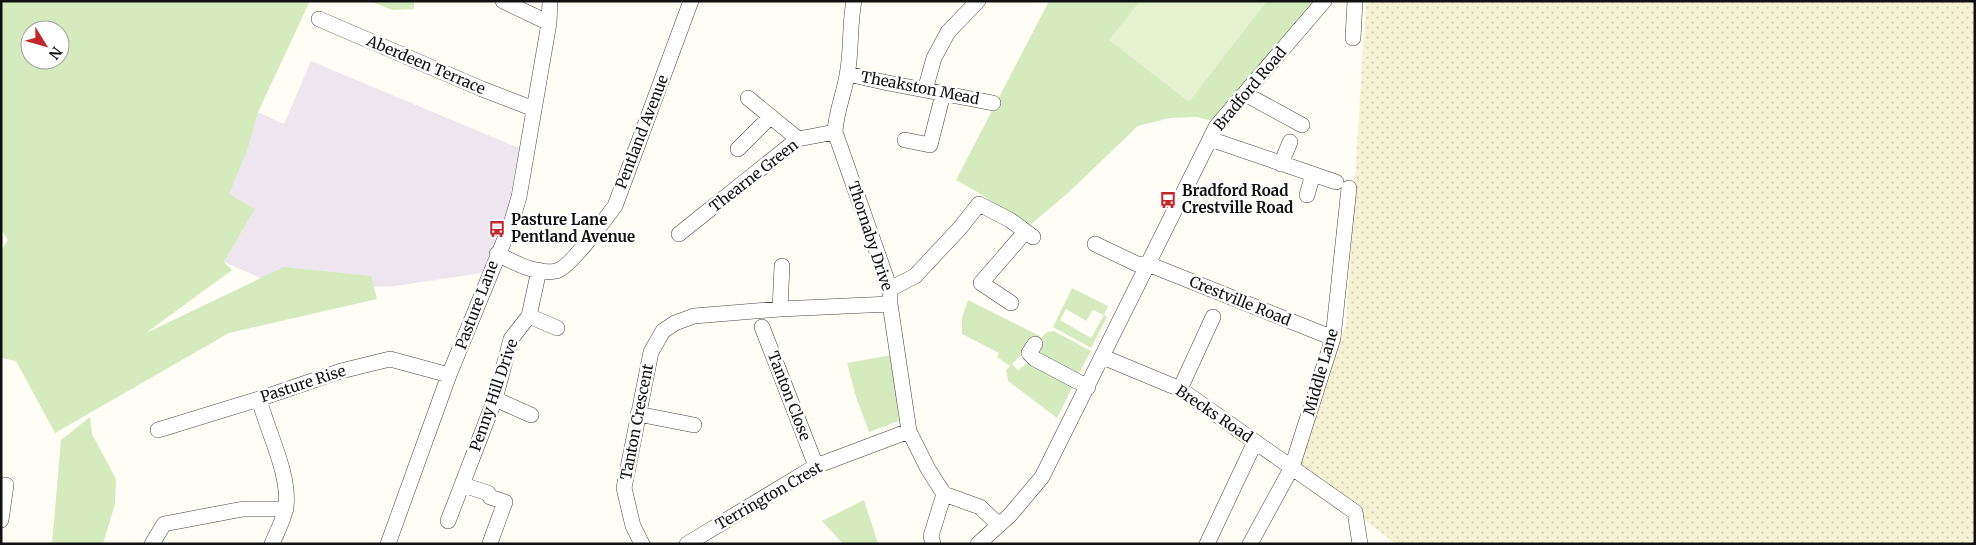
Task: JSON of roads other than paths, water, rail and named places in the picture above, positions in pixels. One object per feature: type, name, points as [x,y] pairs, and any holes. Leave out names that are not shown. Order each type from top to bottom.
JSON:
[{"type":"street","points":[[503,1],[549,23]]},
{"type":"street","name":"Pasture Lane","points":[[388,544],[449,376],[497,254],[511,224],[519,197],[549,23],[550,1]]},
{"type":"street","name":"Pentland Avenue","points":[[497,254],[538,270],[557,271],[566,266],[606,220],[614,206],[691,1]]},
{"type":"street","name":"Thornaby Drive","points":[[854,1],[850,19],[848,74],[836,120],[835,132],[890,297],[909,431],[928,469],[944,494]]},
{"type":"street","points":[[924,90],[934,58],[948,32],[978,1]]},
{"type":"street","name":"Bradford Road","points":[[978,544],[1010,515],[1042,477],[1104,357],[1216,127],[1324,1]]},
{"type":"street","points":[[1353,38],[1355,1]]},
{"type":"street","name":"Aberdeen Terrace","points":[[319,19],[482,89],[534,108]]},
{"type":"street","name":"Theakston Mead","points":[[848,74],[993,103]]},
{"type":"street","points":[[905,140],[930,145],[943,94]]},
{"type":"street","points":[[1245,94],[1302,125]]},
{"type":"street","points":[[748,98],[798,139]]},
{"type":"street","points":[[738,149],[770,117]]},
{"type":"street","name":"Thearne Green","points":[[679,234],[798,139],[835,132]]},
{"type":"street","points":[[1210,139],[1313,174],[1307,195]]},
{"type":"street","points":[[1281,164],[1290,142]]},
{"type":"street","name":"Middle Lane","points":[[1250,544],[1292,467],[1333,338],[1342,185],[1313,174]]},
{"type":"street","points":[[782,266],[780,309],[890,297],[915,276],[960,228],[979,204],[1010,220],[1029,234],[981,283],[1011,303]]},
{"type":"street","points":[[1095,244],[1137,264],[1148,264]]},
{"type":"street","name":"Crestville Road","points":[[1148,264],[1333,338]]},
{"type":"street","name":"Penny Hill Drive","points":[[448,521],[495,399],[511,338],[528,316],[538,270]]},
{"type":"street","name":"Tanton Crescent","points":[[642,544],[633,526],[624,488],[651,352],[663,331],[675,323],[694,316],[780,309]]},
{"type":"street","points":[[528,316],[557,328]]},
{"type":"street","points":[[1180,390],[1213,317]]},
{"type":"street","name":"Tanton Close","points":[[762,327],[816,466]]},
{"type":"street","points":[[1029,353],[1088,388]]},
{"type":"street","name":"Brecks Road","points":[[1104,357],[1180,390],[1355,512],[1360,544]]},
{"type":"street","name":"Pasture Rise","points":[[158,430],[341,371],[390,359],[449,376]]},
{"type":"street","points":[[259,399],[286,480],[286,509],[272,544]]},
{"type":"street","points":[[495,399],[531,415]]},
{"type":"street","points":[[638,414],[694,425]]},
{"type":"street","name":"Terrington Crest","points":[[687,544],[816,466],[909,431]]},
{"type":"street","points":[[1207,544],[1255,442]]},
{"type":"street","points":[[1,520],[6,485]]},
{"type":"street","points":[[463,485],[488,493],[490,497],[505,502],[490,543]]},
{"type":"street","points":[[933,544],[931,536],[944,494],[980,507],[998,525]]},
{"type":"street","points":[[152,544],[164,524],[243,509],[286,509]]},
{"type":"place","name":"Bradford Road Crestville Road","points":[[1168,200]]},
{"type":"place","name":"Pasture Lane Pentland Avenue","points":[[497,229]]}]
